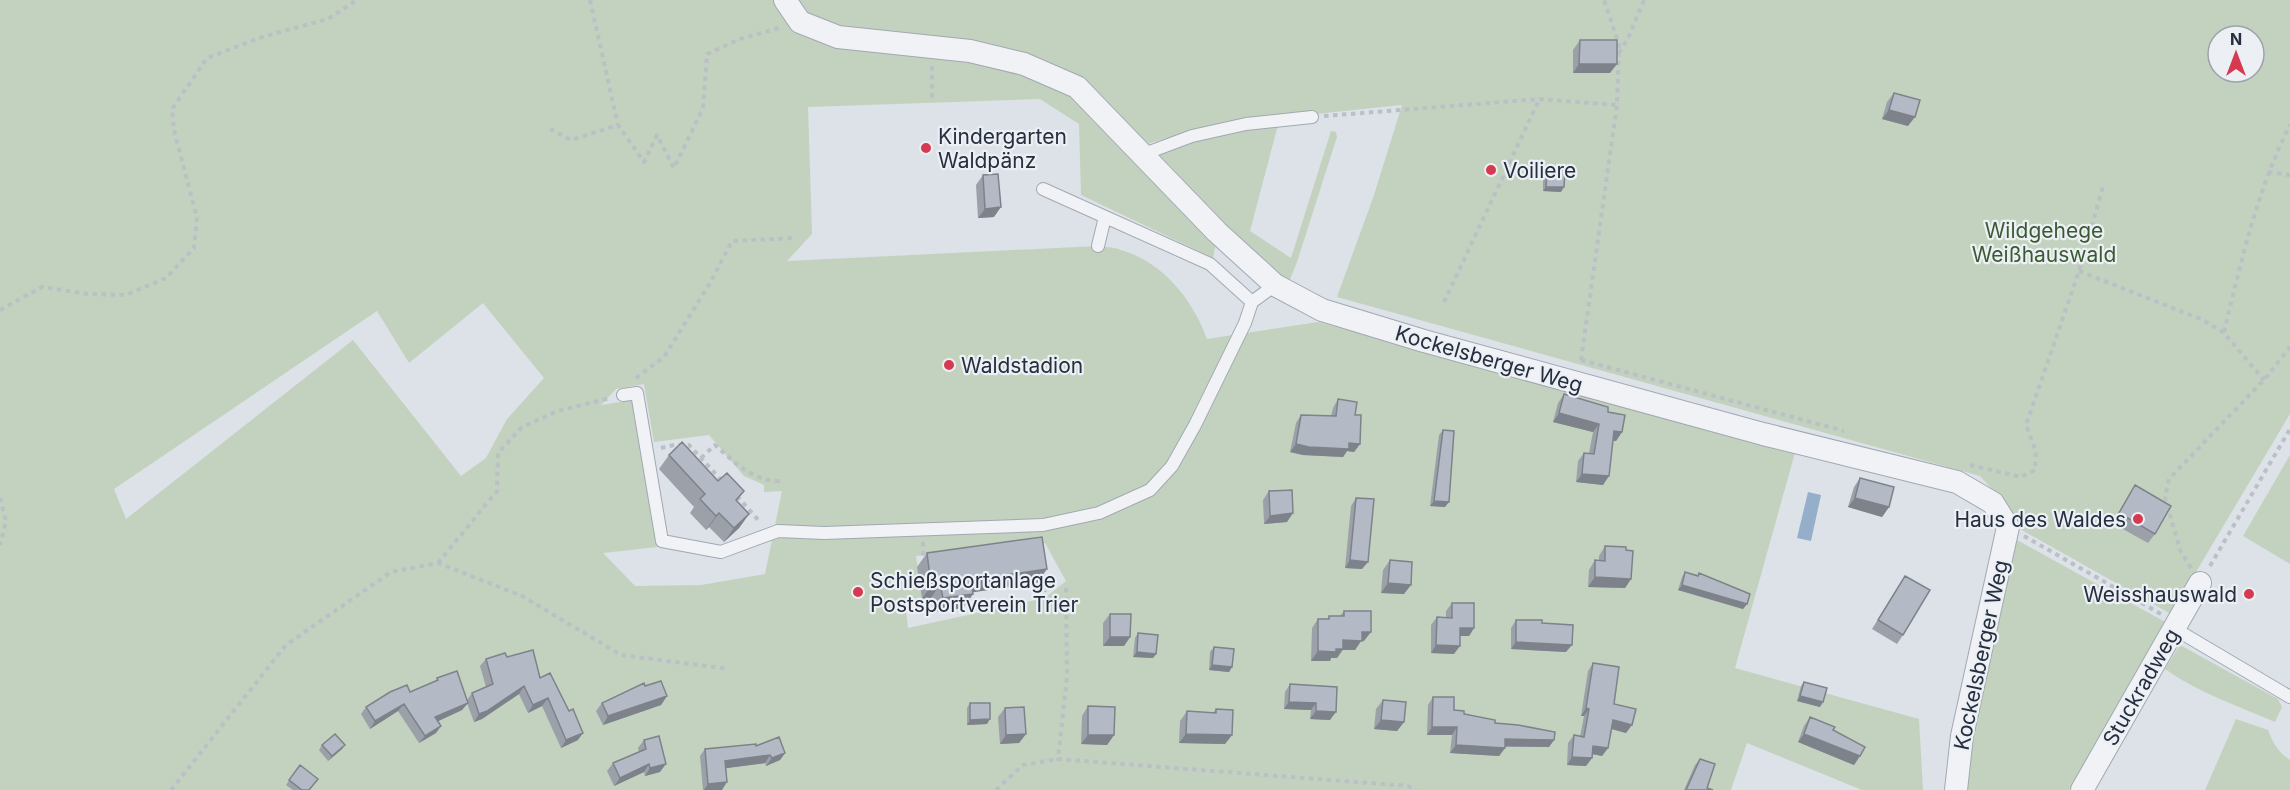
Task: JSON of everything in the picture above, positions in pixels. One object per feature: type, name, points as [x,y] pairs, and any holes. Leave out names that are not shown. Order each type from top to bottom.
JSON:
[{"type":"street","points":[[785,0],[800,22]]},
{"type":"street","name":"Kockelsberger Weg","points":[[800,22],[838,37],[970,51],[1024,64],[1077,87],[1217,232],[1275,285],[1322,310],[1424,341],[1763,434],[1958,482],[1993,503],[2008,527],[1962,736],[1956,790]]},
{"type":"street","name":"Stuckradweg","points":[[2082,790],[2200,583]]},
{"type":"lane","points":[[1144,154],[1192,136],[1246,124],[1312,117]]},
{"type":"lane","points":[[1043,189],[1210,264],[1252,302]]},
{"type":"lane","points":[[1098,246],[1105,217]]},
{"type":"lane","points":[[623,395],[637,393],[662,541],[721,552],[778,531],[825,533],[1043,525],[1099,513],[1150,490],[1172,466],[1195,425],[1245,323],[1252,302],[1275,285]]},
{"type":"lane","points":[[2175,629],[2290,697]]},
{"type":"path","points":[[0,310],[42,287],[88,294],[126,296],[166,278],[194,248],[197,218],[174,130],[172,110],[207,58],[262,37],[328,19],[357,0]]},
{"type":"path","points":[[590,0],[618,125],[644,162],[657,135],[675,168],[703,108],[707,54],[740,39],[800,22]]},
{"type":"path","points":[[1604,0],[1618,44],[1617,105],[1581,360],[1854,433]]},
{"type":"path","points":[[1618,54],[1629,36],[1644,0]]},
{"type":"path","points":[[931,47],[932,102]]},
{"type":"path","points":[[1312,117],[1540,99],[1617,105]]},
{"type":"path","points":[[1444,302],[1540,99]]},
{"type":"path","points":[[550,129],[571,140],[618,125]]},
{"type":"path","points":[[2224,333],[2245,245],[2268,172],[2290,125]]},
{"type":"path","points":[[2268,172],[2290,175]]},
{"type":"path","points":[[1964,463],[2021,477],[2035,470],[2036,452],[2026,425],[2079,271],[2104,183]]},
{"type":"path","points":[[438,563],[497,491],[498,453],[522,427],[558,411],[623,395],[637,377],[664,357],[710,283],[732,241],[795,238]]},
{"type":"path","points":[[2079,271],[2203,320],[2224,333],[2264,380]]},
{"type":"path","points":[[2290,347],[2264,380],[2169,478],[2166,497],[2180,550],[2200,583],[2290,429]]},
{"type":"path","points":[[674,445],[689,445],[724,483]]},
{"type":"path","points":[[700,458],[715,445],[744,470],[766,481],[779,481],[781,477]]},
{"type":"path","points":[[732,492],[756,517]]},
{"type":"path","points":[[0,498],[6,521],[0,545]]},
{"type":"path","points":[[2008,527],[2166,617],[2175,629]]},
{"type":"path","points":[[923,558],[935,557]]},
{"type":"path","points":[[171,790],[286,645],[391,572],[438,563],[522,596],[621,655],[729,669]]},
{"type":"path","points":[[1041,569],[1045,592]]},
{"type":"path","points":[[1058,759],[1067,677],[1066,588]]},
{"type":"path","points":[[996,790],[1023,765],[1058,759],[1408,786],[1416,790]]},
{"type":"green space","name":"Wildgehege Weißhauswald","points":[[0,0],[2290,0],[2290,414],[2171,614],[2020,529],[2012,523],[2001,499],[1980,476],[1337,297],[1374,195],[1402,105],[1218,124],[1150,143],[1138,154],[1217,237],[1213,258],[1081,195],[1079,124],[1040,99],[808,107],[812,234],[787,261],[1098,246],[1118,249],[1150,263],[1175,284],[1194,310],[1207,339],[1318,322],[1796,449],[1735,668],[1919,719],[1923,790],[1862,790],[1747,743],[1731,790],[0,790]],"holes":[[[483,303],[544,378],[507,419],[486,458],[461,476],[353,340],[126,519],[114,489],[377,311],[409,363]],[[644,384],[654,442],[709,435],[744,476],[764,485],[764,492],[782,491],[765,574],[701,585],[635,586],[603,553],[657,547],[633,400],[601,405],[616,389]],[[1045,543],[1066,581],[1045,598],[908,628],[905,602],[922,599],[916,556]]]},
{"type":"green space","points":[[1278,125],[1250,231],[1291,258],[1331,131],[1336,132],[1337,137],[1288,284],[1229,233],[1157,158],[1160,154],[1190,143],[1236,131]]},
{"type":"green space","points":[[2290,455],[2290,564],[2243,536]]},
{"type":"green space","points":[[2017,540],[2167,623],[2069,790],[1966,790],[1972,732]]},
{"type":"green space","points":[[2180,645],[2278,699],[2282,707],[2275,722],[2204,692],[2165,669]]},
{"type":"green space","points":[[2236,719],[2268,730],[2276,747],[2290,760],[2290,790],[2205,790]]},
{"type":"water","points":[[1808,492],[1821,495],[1811,541],[1797,538]]},
{"type":"building","points":[[1580,40],[1617,40],[1617,64],[1579,64]]},
{"type":"building","points":[[1894,93],[1920,100],[1915,117],[1889,110]]},
{"type":"building","points":[[1547,170],[1565,170],[1564,187],[1546,187]]},
{"type":"building","points":[[998,174],[1001,207],[985,209],[983,175]]},
{"type":"building","points":[[1564,394],[1608,407],[1608,412],[1625,415],[1622,432],[1614,431],[1609,476],[1582,474],[1584,453],[1594,454],[1599,424],[1559,413]]},
{"type":"building","points":[[1338,399],[1357,402],[1355,415],[1361,415],[1360,444],[1349,443],[1349,449],[1296,444],[1301,415],[1336,416]]},
{"type":"building","points":[[1443,430],[1454,431],[1449,502],[1434,501]]},
{"type":"building","points":[[682,442],[718,481],[727,473],[744,491],[736,500],[749,514],[734,528],[719,513],[716,516],[700,499],[705,494],[669,455]]},
{"type":"building","points":[[1860,478],[1894,487],[1889,507],[1855,498]]},
{"type":"building","name":"Haus des Waldes","points":[[2135,485],[2171,506],[2155,534],[2119,513]]},
{"type":"building","points":[[1292,490],[1293,513],[1270,516],[1269,491]]},
{"type":"building","points":[[1356,498],[1374,499],[1368,562],[1350,560]]},
{"type":"building","points":[[1042,537],[1047,569],[971,580],[973,594],[943,598],[940,584],[931,585],[927,553]]},
{"type":"building","points":[[1605,546],[1626,547],[1626,550],[1633,551],[1631,579],[1595,577],[1595,560],[1605,561]]},
{"type":"building","points":[[1390,560],[1412,562],[1411,585],[1388,583]]},
{"type":"building","points":[[1685,572],[1698,576],[1699,573],[1750,594],[1747,604],[1682,585]]},
{"type":"building","points":[[1905,576],[1930,590],[1903,635],[1878,620]]},
{"type":"building","points":[[1452,603],[1474,603],[1474,628],[1460,628],[1460,646],[1436,645],[1437,617],[1452,618]]},
{"type":"building","points":[[1344,611],[1371,611],[1371,632],[1362,632],[1362,641],[1343,640],[1343,649],[1336,649],[1336,652],[1318,651],[1318,619],[1344,616]]},
{"type":"building","points":[[1110,614],[1131,614],[1130,637],[1110,637]]},
{"type":"building","points":[[1516,620],[1542,620],[1542,623],[1573,625],[1572,645],[1516,642]]},
{"type":"building","points":[[1138,633],[1158,635],[1156,654],[1137,652]]},
{"type":"building","points":[[1214,647],[1234,649],[1232,667],[1212,665]]},
{"type":"building","points":[[533,650],[540,678],[550,673],[569,711],[573,709],[583,733],[566,740],[548,698],[533,705],[524,686],[479,714],[472,693],[493,684],[486,659],[505,653],[507,657]]},
{"type":"building","points":[[1593,663],[1619,667],[1614,704],[1636,709],[1632,725],[1613,720],[1608,748],[1593,746],[1592,758],[1572,757],[1574,735],[1584,737]]},
{"type":"building","points":[[457,671],[468,703],[435,717],[441,726],[425,736],[404,704],[375,721],[366,707],[390,692],[407,685],[410,692]]},
{"type":"building","points":[[661,681],[667,696],[608,716],[602,703],[644,683],[645,686]]},
{"type":"building","points":[[1804,682],[1827,688],[1823,702],[1800,696]]},
{"type":"building","points":[[1290,684],[1337,687],[1336,712],[1316,711],[1316,703],[1289,702]]},
{"type":"building","points":[[1433,697],[1454,697],[1454,710],[1495,720],[1495,723],[1555,732],[1554,740],[1505,739],[1505,748],[1456,745],[1457,727],[1432,727]]},
{"type":"building","points":[[1383,700],[1406,702],[1404,722],[1381,720]]},
{"type":"building","points":[[970,703],[990,703],[990,719],[970,720]]},
{"type":"building","points":[[1088,706],[1115,707],[1114,735],[1088,735]]},
{"type":"building","points":[[1024,707],[1026,734],[1006,735],[1005,708]]},
{"type":"building","points":[[1216,709],[1233,710],[1232,735],[1186,734],[1187,711],[1216,713]]},
{"type":"building","points":[[1810,717],[1835,727],[1833,730],[1865,747],[1860,756],[1804,734]]},
{"type":"building","points":[[335,734],[345,745],[332,756],[322,745]]},
{"type":"building","points":[[659,736],[666,764],[650,768],[649,764],[620,778],[613,763],[646,749],[644,740]]},
{"type":"building","points":[[779,737],[785,753],[772,758],[770,755],[725,761],[727,782],[708,784],[705,749],[756,744],[756,746]]},
{"type":"building","points":[[1700,759],[1715,764],[1707,788],[1713,790],[1686,790]]},
{"type":"building","points":[[300,765],[318,779],[309,790],[302,790],[289,780]]},
{"type":"place","name":"Kindergarten Waldpänz","points":[[926,148]]},
{"type":"place","name":"Voiliere","points":[[1491,170]]},
{"type":"place","name":"Waldstadion","points":[[949,365]]},
{"type":"place","name":"Haus des Waldes","points":[[2138,519]]},
{"type":"place","name":"Schießsportanlage Postsportverein Trier","points":[[858,592]]},
{"type":"place","name":"Weisshauswald","points":[[2249,594]]}]
